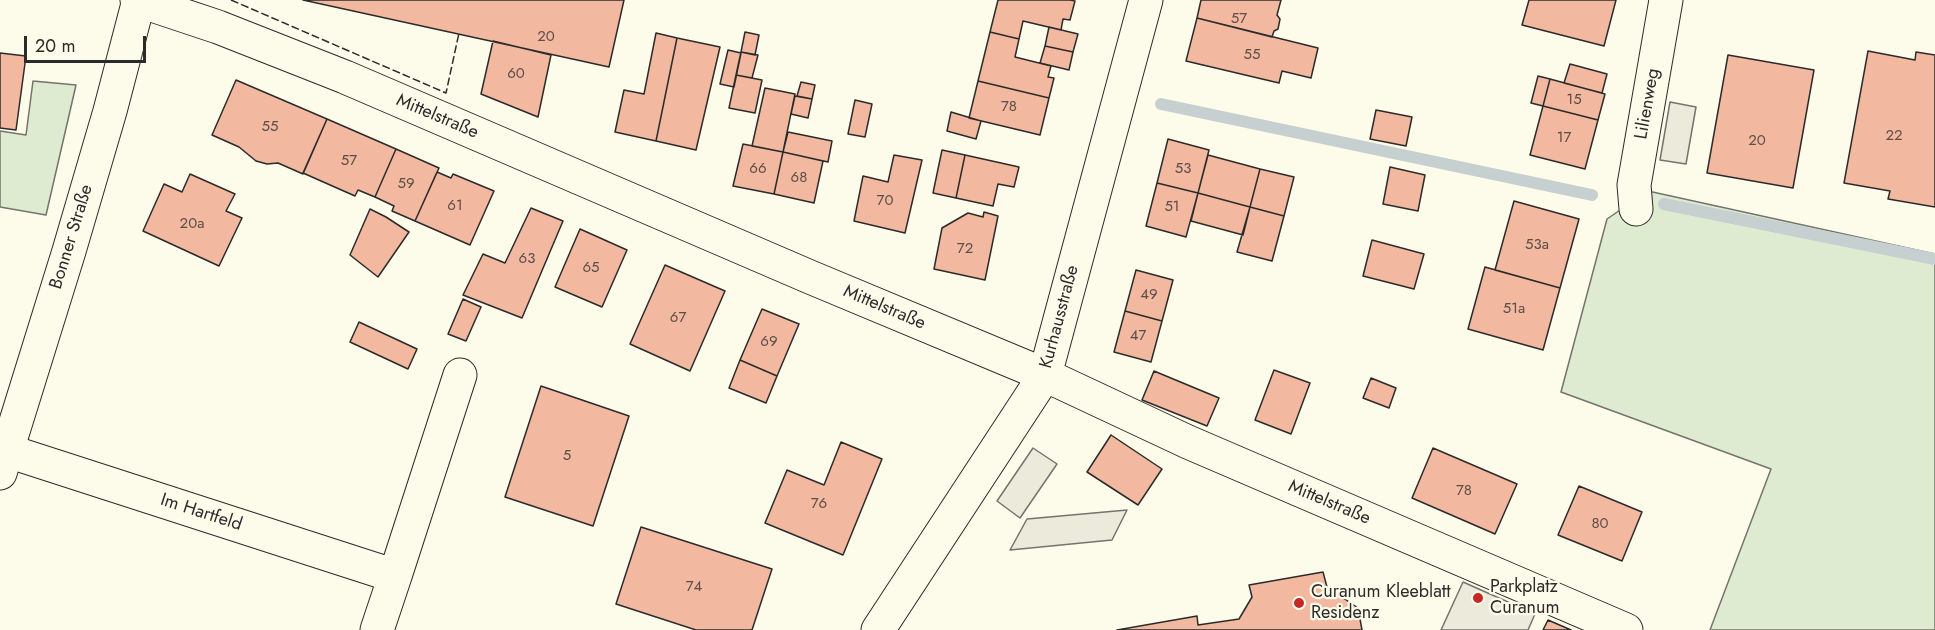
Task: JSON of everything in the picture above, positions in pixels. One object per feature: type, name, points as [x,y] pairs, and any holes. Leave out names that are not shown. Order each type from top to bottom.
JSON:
[{"type":"street","name":"Mittelstraße","points":[[138,0],[218,27],[345,77],[810,277],[1045,375],[1188,442],[1626,630]]},
{"type":"street","name":"Bonner Straße","points":[[4,462],[110,111],[138,0]]},
{"type":"street","name":"Kurhausstraße","points":[[878,630],[1045,375],[1146,0]]},
{"type":"street","name":"Lilienweg","points":[[1635,197],[1666,0]]},
{"type":"street","points":[[377,630],[460,375]]},
{"type":"street","name":"Im Hartfeld","points":[[4,462],[395,576]]},
{"type":"green space","points":[[33,81],[76,85],[46,215],[0,207],[0,131],[26,135]]},
{"type":"green space","points":[[1648,191],[1935,254],[1935,630],[1710,630],[1771,469],[1561,392],[1607,219]]},
{"type":"shaded area","points":[[1670,102],[1696,107],[1686,164],[1660,160]]},
{"type":"shaded area","points":[[1033,448],[1057,464],[1020,518],[997,501]]},
{"type":"shaded area","points":[[1127,510],[1112,540],[1010,550],[1027,519]]},
{"type":"shaded area","name":"Parkplatz Curanum","points":[[1463,582],[1535,614],[1528,630],[1441,630]]},
{"type":"building","points":[[303,0],[624,0],[609,67]]},
{"type":"building","points":[[998,0],[1075,1],[1070,20],[1063,19],[1061,30],[1023,21],[1019,39],[990,32]]},
{"type":"building","points":[[1201,0],[1281,0],[1277,15],[1280,19],[1278,29],[1274,31],[1272,37],[1197,18]]},
{"type":"building","points":[[1529,0],[1616,0],[1604,46],[1522,25]]},
{"type":"building","points":[[1197,18],[1318,48],[1311,78],[1282,71],[1279,83],[1186,61]]},
{"type":"building","points":[[1049,27],[1078,34],[1073,52],[1045,46]]},
{"type":"building","points":[[745,32],[759,35],[755,55],[741,52]]},
{"type":"building","points":[[990,32],[1019,39],[1015,57],[1051,66],[1048,77],[1054,78],[1049,98],[978,81]]},
{"type":"building","points":[[656,33],[677,38],[656,141],[615,132],[624,90],[644,94]]},
{"type":"building","points":[[677,38],[720,47],[696,150],[656,141]]},
{"type":"building","points":[[493,41],[551,55],[538,117],[481,94]]},
{"type":"building","points":[[1045,46],[1073,52],[1069,70],[1040,63]]},
{"type":"building","points":[[728,50],[741,53],[734,87],[720,84]]},
{"type":"building","points":[[1868,51],[1915,60],[1916,52],[1935,55],[1935,207],[1888,199],[1890,191],[1844,183]]},
{"type":"building","points":[[741,52],[758,55],[752,78],[736,75]]},
{"type":"building","points":[[0,53],[26,56],[16,130],[0,128]]},
{"type":"building","points":[[1728,55],[1814,70],[1793,188],[1707,173]]},
{"type":"building","points":[[1570,64],[1607,74],[1602,93],[1564,83]]},
{"type":"building","points":[[736,75],[762,80],[755,113],[729,108]]},
{"type":"building","points":[[1538,76],[1550,79],[1543,106],[1531,103]]},
{"type":"building","points":[[1550,79],[1605,94],[1598,120],[1543,106]]},
{"type":"building","points":[[236,80],[327,119],[303,174],[278,163],[267,164],[256,161],[239,147],[212,135]]},
{"type":"building","points":[[978,81],[1049,98],[1040,135],[969,118]]},
{"type":"building","points":[[801,82],[815,85],[812,99],[797,96]]},
{"type":"building","points":[[765,88],[795,94],[783,152],[752,146]]},
{"type":"building","points":[[795,96],[812,99],[808,118],[791,114]]},
{"type":"building","points":[[855,100],[872,104],[865,137],[848,134]]},
{"type":"building","points":[[1543,106],[1598,120],[1585,169],[1530,155]]},
{"type":"building","points":[[1376,110],[1412,117],[1406,146],[1370,139]]},
{"type":"building","points":[[951,112],[981,121],[976,139],[947,131]]},
{"type":"building","points":[[327,119],[396,149],[375,197],[358,190],[355,196],[303,173]]},
{"type":"building","points":[[788,132],[832,141],[828,162],[783,152]]},
{"type":"building","points":[[1168,139],[1209,150],[1198,193],[1157,183]]},
{"type":"building","points":[[743,144],[783,152],[774,194],[733,186]]},
{"type":"building","points":[[396,149],[439,168],[415,221],[392,211],[394,206],[375,197]]},
{"type":"building","points":[[942,150],[965,155],[956,198],[933,193]]},
{"type":"building","points":[[783,152],[823,161],[814,203],[774,194]]},
{"type":"building","points":[[894,155],[922,160],[905,233],[854,221],[863,176],[888,182]]},
{"type":"building","points":[[965,155],[1019,167],[1014,187],[998,184],[993,206],[956,198]]},
{"type":"building","points":[[1208,155],[1260,169],[1250,207],[1198,193]]},
{"type":"building","points":[[1390,167],[1425,175],[1418,211],[1383,204]]},
{"type":"building","points":[[1260,169],[1294,177],[1284,216],[1250,207]]},
{"type":"building","points":[[437,172],[451,178],[453,174],[494,191],[470,245],[415,221]]},
{"type":"building","points":[[190,174],[235,194],[226,211],[242,218],[219,266],[143,231],[164,184],[182,192]]},
{"type":"building","points":[[1157,183],[1198,193],[1186,237],[1146,226]]},
{"type":"building","points":[[1198,193],[1250,207],[1243,235],[1191,221]]},
{"type":"building","points":[[1514,201],[1579,219],[1560,288],[1495,270]]},
{"type":"building","points":[[1250,207],[1284,216],[1272,261],[1237,252]]},
{"type":"building","points":[[531,208],[563,221],[522,318],[463,295],[483,254],[505,263]]},
{"type":"building","points":[[370,209],[409,232],[378,277],[350,255]]},
{"type":"building","points":[[984,212],[998,216],[985,280],[934,269],[942,228],[968,213],[983,217]]},
{"type":"building","points":[[580,229],[627,250],[602,307],[555,287]]},
{"type":"building","points":[[1372,240],[1424,254],[1414,289],[1363,276]]},
{"type":"building","points":[[665,265],[725,291],[690,371],[630,344]]},
{"type":"building","points":[[1485,267],[1560,288],[1543,350],[1468,329]]},
{"type":"building","points":[[1136,270],[1173,280],[1162,321],[1125,311]]},
{"type":"building","points":[[463,299],[481,307],[466,341],[448,334]]},
{"type":"building","points":[[762,309],[799,324],[777,376],[740,360]]},
{"type":"building","points":[[1125,311],[1162,321],[1151,362],[1114,352]]},
{"type":"building","points":[[359,322],[417,349],[408,369],[350,342]]},
{"type":"building","points":[[740,360],[777,376],[766,403],[729,388]]},
{"type":"building","points":[[1274,370],[1310,383],[1291,434],[1255,420]]},
{"type":"building","points":[[1154,371],[1219,398],[1207,426],[1142,400]]},
{"type":"building","points":[[1371,378],[1396,388],[1389,408],[1363,398]]},
{"type":"building","points":[[541,386],[629,416],[593,526],[505,497]]},
{"type":"building","points":[[1111,435],[1162,469],[1138,505],[1087,472]]},
{"type":"building","points":[[841,442],[882,459],[843,555],[765,523],[787,470],[824,485]]},
{"type":"building","points":[[1433,448],[1517,484],[1495,534],[1412,498]]},
{"type":"building","points":[[1579,486],[1642,512],[1622,561],[1558,535]]},
{"type":"building","points":[[641,527],[772,569],[752,630],[696,630],[616,604]]},
{"type":"building","name":"Curanum Kleeblatt Residenz","points":[[1323,572],[1327,587],[1358,608],[1362,630],[1117,630],[1197,616],[1198,625],[1239,619],[1252,597],[1249,585]]},
{"type":"building","points":[[1548,620],[1571,630],[1543,630]]},
{"type":"waterway","points":[[1161,104],[1592,195]]},
{"type":"waterway","points":[[1664,204],[1935,259]]},
{"type":"fence","points":[[231,0],[446,93],[459,33]]},
{"type":"place","name":"Parkplatz Curanum","points":[[1478,598]]},
{"type":"place","name":"Curanum Kleeblatt Residenz","points":[[1299,603]]}]
